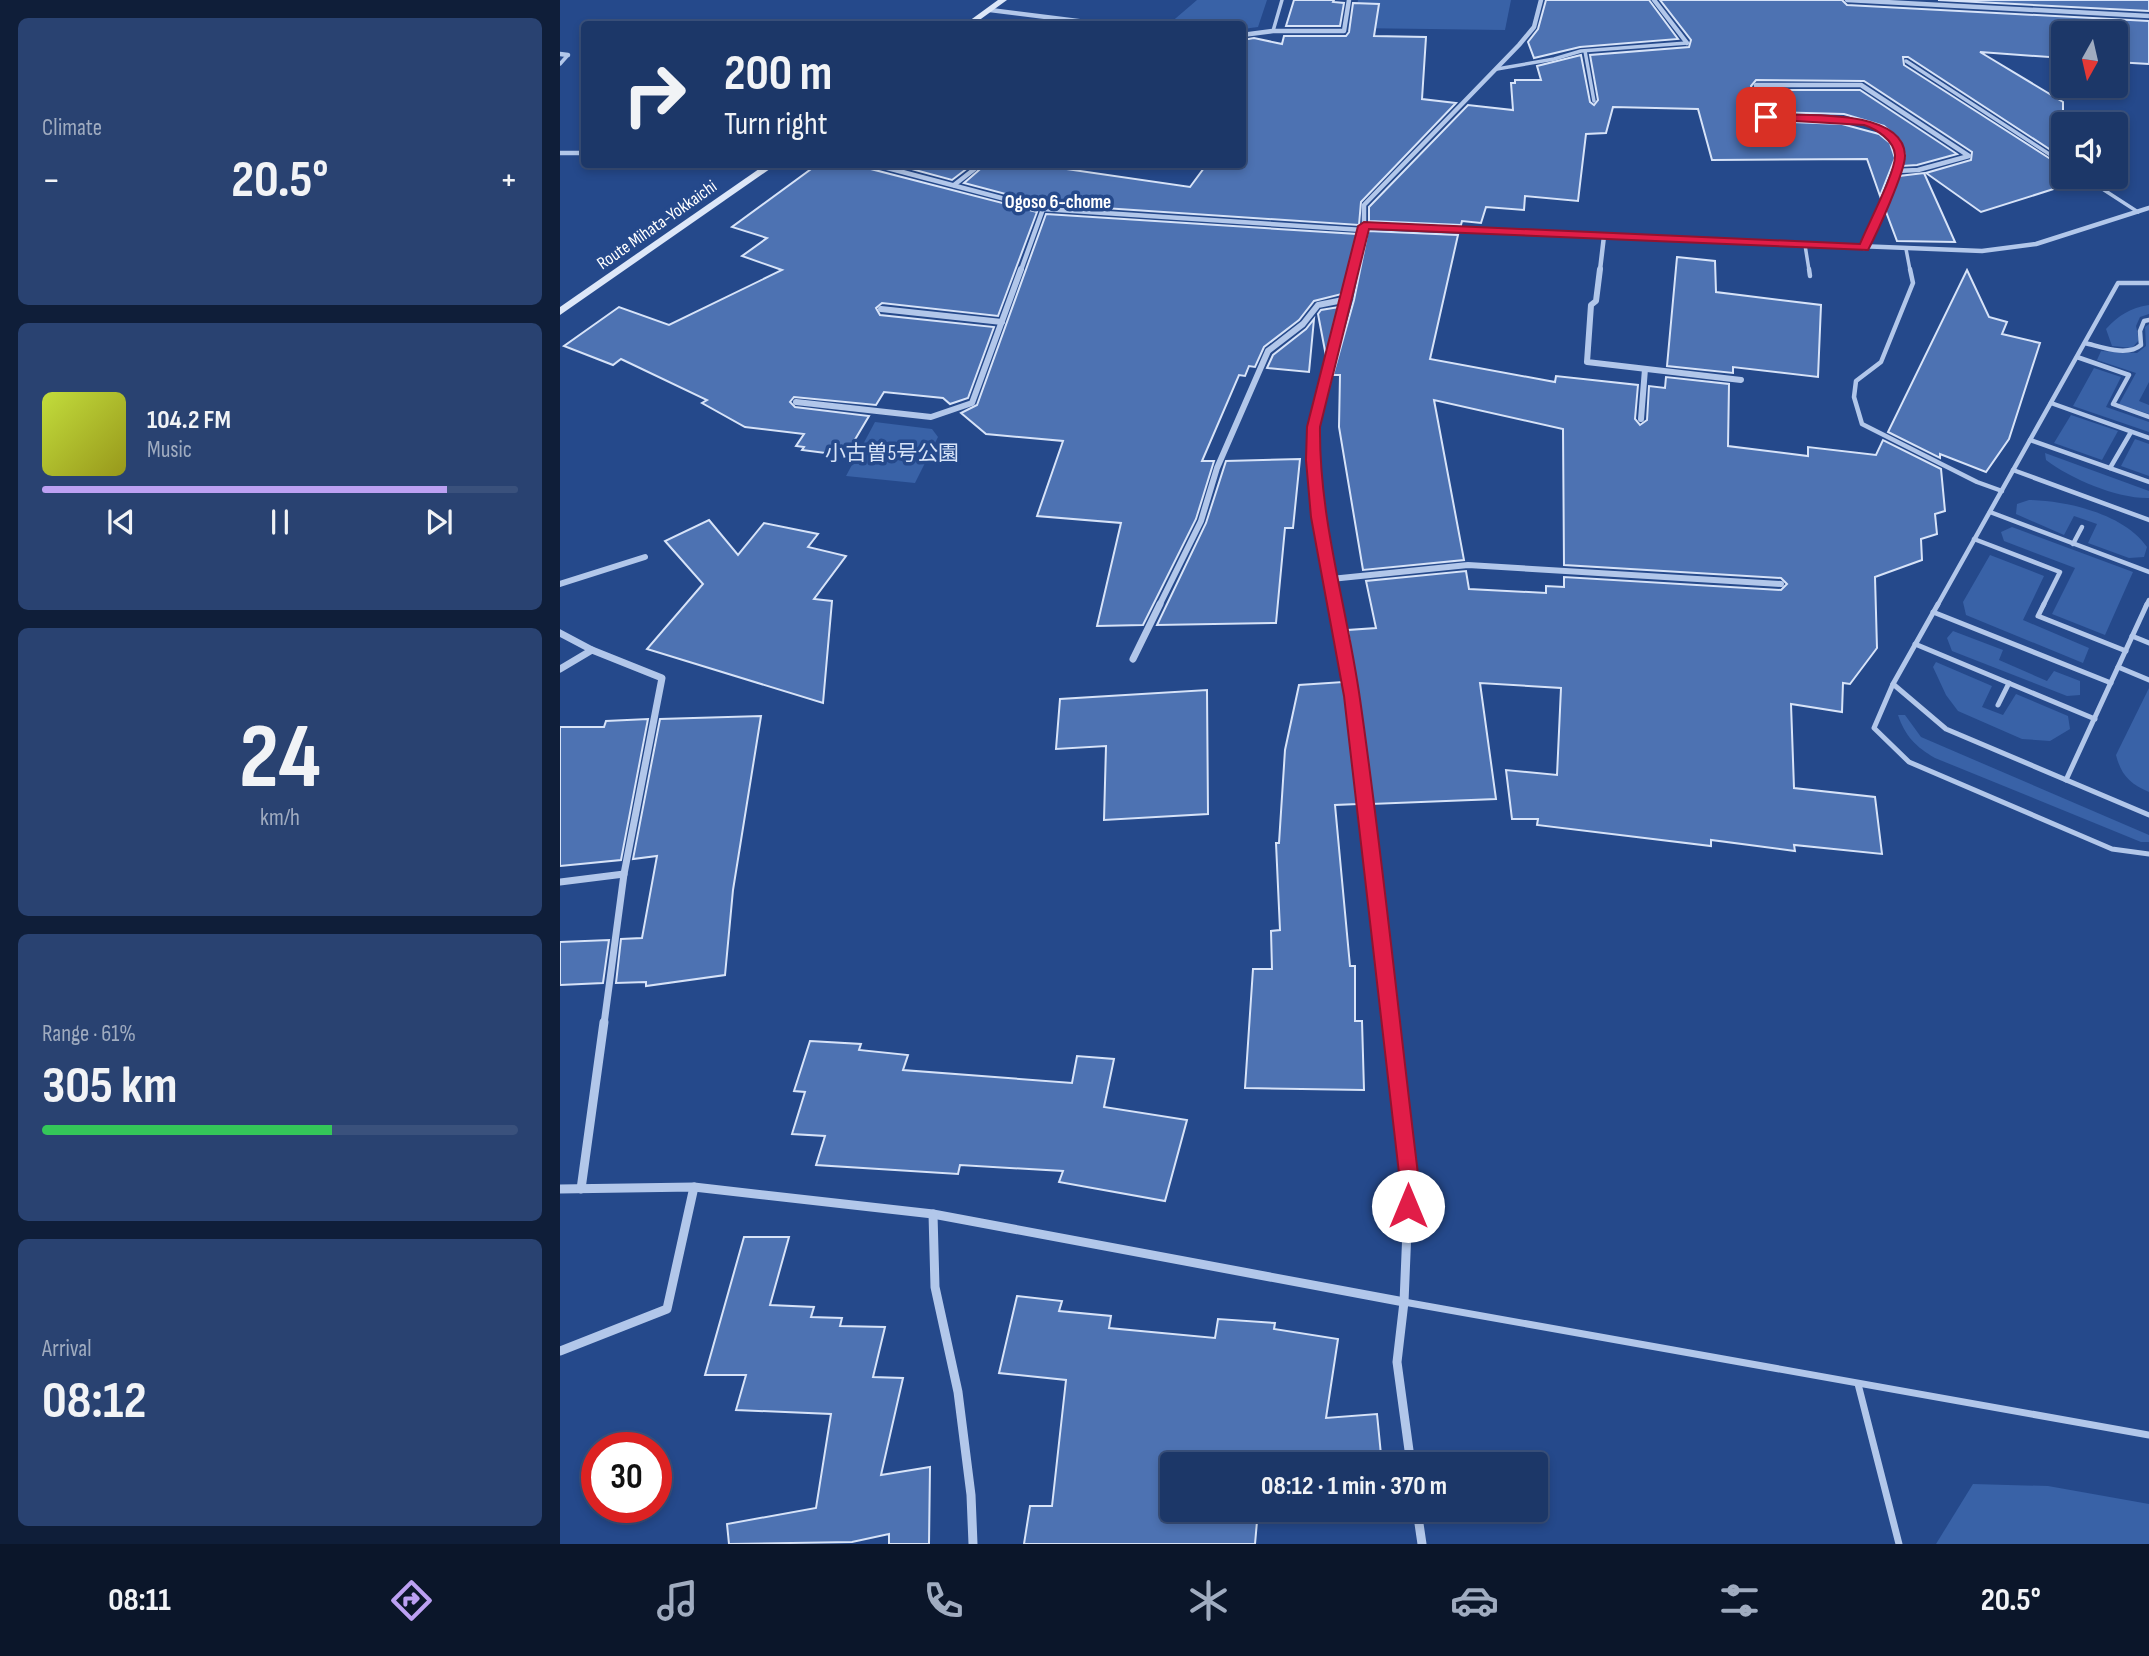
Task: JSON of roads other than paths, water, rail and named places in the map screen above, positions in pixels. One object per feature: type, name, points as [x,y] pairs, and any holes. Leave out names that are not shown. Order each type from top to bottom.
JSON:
[{"type":"main road","points":[[974,21],[1003,0]]},
{"type":"main road","name":"Route Mihata-Yokkaichi","points":[[560,312],[767,168]]},
{"type":"street","points":[[1246,34],[1273,31],[1344,32],[1349,0]]},
{"type":"street","points":[[1409,1452],[1397,1362],[1404,1302],[1409,1182],[1352,696],[1318,517],[1313,427],[1348,299],[1364,228],[1364,205],[1497,69],[1534,27],[1541,0]]},
{"type":"street","points":[[1654,0],[1687,43]]},
{"type":"street","points":[[1847,0],[2149,16]]},
{"type":"street","points":[[990,10],[1078,21]]},
{"type":"street","points":[[560,54],[568,55]]},
{"type":"street","points":[[1864,248],[1896,171],[1900,154],[1895,142],[1879,127],[1850,119],[1766,117],[1756,85],[1861,85],[1969,156],[1918,170],[1896,171]]},
{"type":"street","points":[[560,153],[581,153]]},
{"type":"street","points":[[888,168],[1042,209],[1364,228],[1864,248],[2006,249],[2036,244],[2149,208]]},
{"type":"street","points":[[954,185],[976,168]]},
{"type":"street","points":[[796,402],[931,417],[972,403],[1042,209]]},
{"type":"street","points":[[1604,236],[1596,301],[1591,305],[1587,362],[1741,380]]},
{"type":"street","points":[[1133,659],[1201,521],[1217,468],[1268,351],[1303,324],[1318,305],[1348,299]]},
{"type":"street","points":[[881,309],[1002,322]]},
{"type":"street","points":[[1641,419],[1645,369]]},
{"type":"street","points":[[560,584],[645,557]]},
{"type":"street","points":[[1331,579],[1468,565],[1781,584]]},
{"type":"street","points":[[560,633],[592,650],[662,678],[624,874],[581,1189]]},
{"type":"street","points":[[560,669],[592,650]]},
{"type":"street","points":[[560,882],[624,874]]},
{"type":"street","points":[[560,1189],[694,1187],[933,1214],[1404,1302]]},
{"type":"street","points":[[560,1352],[667,1309],[694,1187]]},
{"type":"street","points":[[933,1214],[935,1287],[958,1392],[971,1495],[973,1544]]},
{"type":"street","points":[[1419,1522],[1422,1544]]},
{"type":"lane","points":[[1273,31],[1282,0]]},
{"type":"lane","points":[[1497,69],[1585,51],[1687,43]]},
{"type":"lane","points":[[1585,51],[1594,101]]},
{"type":"lane","points":[[560,64],[568,55]]},
{"type":"lane","points":[[1906,61],[2051,155]]},
{"type":"lane","points":[[2103,189],[2138,212]]},
{"type":"lane","points":[[1805,245],[1810,276]]},
{"type":"lane","points":[[1906,249],[1913,283],[1881,362],[1856,381],[1854,397],[1862,424],[1977,482],[2001,491]]},
{"type":"lane","points":[[2149,283],[2119,283],[1893,684],[1874,728],[1909,762],[2112,849],[2149,854]]},
{"type":"lane","points":[[2085,343],[2114,350],[2135,350],[2141,345],[2140,331],[2144,321],[2149,320]]},
{"type":"lane","points":[[2077,357],[2129,375],[2113,404],[2149,417]]},
{"type":"lane","points":[[2050,403],[2149,438]]},
{"type":"lane","points":[[2110,468],[2131,432]]},
{"type":"lane","points":[[2030,440],[2149,482]]},
{"type":"lane","points":[[2013,470],[2149,520]]},
{"type":"lane","points":[[1990,512],[2149,572]]},
{"type":"lane","points":[[2073,544],[2082,527]]},
{"type":"lane","points":[[1974,539],[2060,572],[2038,616],[2126,651]]},
{"type":"lane","points":[[2066,780],[2148,604]]},
{"type":"lane","points":[[1933,612],[2111,683]]},
{"type":"lane","points":[[2132,636],[2149,643]]},
{"type":"lane","points":[[1915,645],[2095,719]]},
{"type":"lane","points":[[2118,667],[2149,680]]},
{"type":"lane","points":[[1998,705],[2009,683]]},
{"type":"lane","points":[[1893,684],[1946,729],[2149,815]]},
{"type":"lane","points":[[1404,1302],[2149,1435]]},
{"type":"lane","points":[[1858,1384],[1899,1544]]},
{"type":"district","name":"Ogoso 6-chome","points":[[1058,202]]},
{"type":"park label","name":"小古曽5号公園","points":[[892,453]]}]
